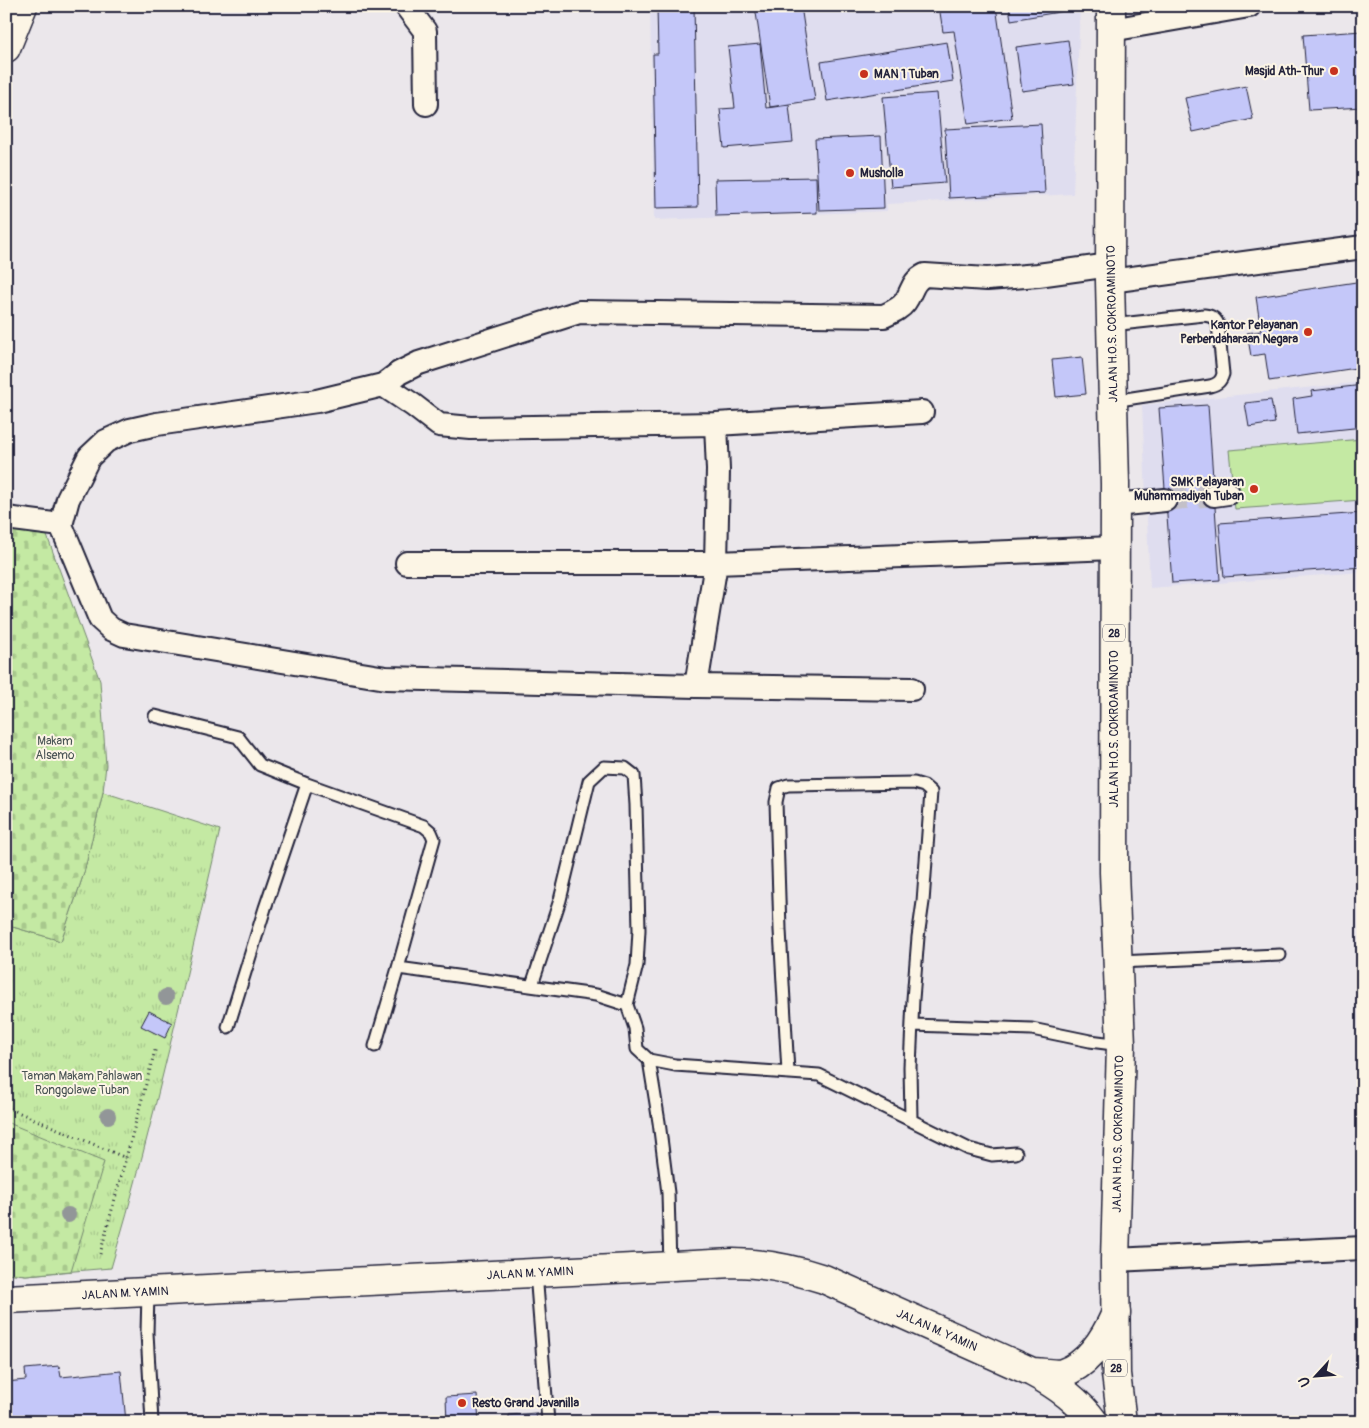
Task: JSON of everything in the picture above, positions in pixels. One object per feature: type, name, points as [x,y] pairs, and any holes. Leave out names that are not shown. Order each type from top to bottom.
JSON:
[{"type":"main road","points":[[6,48],[23,6]]},
{"type":"main road","name":"JALAN H.O.S. COKROAMINOTO","points":[[1111,18],[1110,273],[1115,505],[1114,872],[1121,1045],[1116,1260],[1116,1374],[1122,1422]]},
{"type":"main road","name":"JALAN M. YAMIN","points":[[6,1299],[755,1263],[790,1269],[836,1284],[1032,1372],[1072,1398],[1094,1422]]},
{"type":"main road","name":"JALAN M. YAMIN","points":[[1032,1372],[1062,1373],[1085,1359],[1098,1346],[1108,1331],[1116,1313]]},
{"type":"street","points":[[406,6],[425,32],[426,104]]},
{"type":"street","points":[[1111,18],[1249,6]]},
{"type":"street","points":[[912,688],[696,686],[386,678],[124,635],[111,629],[100,619],[61,525],[68,500],[89,457],[106,441],[130,430],[156,424],[317,401],[383,384],[419,363],[578,312],[884,316],[898,309],[905,301],[917,279],[925,275],[987,279],[1110,273],[1363,247]]},
{"type":"street","points":[[383,384],[440,425],[471,428],[716,424],[922,412]]},
{"type":"street","points":[[696,686],[716,563],[718,487],[716,424]]},
{"type":"street","points":[[1115,505],[1166,500]]},
{"type":"street","points":[[6,518],[61,525]]},
{"type":"street","points":[[407,563],[716,563],[1114,548]]},
{"type":"street","points":[[1116,1260],[1363,1248]]},
{"type":"lane","points":[[1111,325],[1204,315],[1216,318],[1223,374],[1221,380],[1210,386],[1113,401]]},
{"type":"lane","points":[[155,716],[238,737],[260,765],[424,826],[431,832],[434,839],[375,1046]]},
{"type":"lane","points":[[532,985],[560,900],[589,781],[604,767],[625,768],[634,774],[639,894],[636,965],[627,1005],[635,1028],[637,1049],[649,1060],[675,1065],[819,1075],[969,1149],[992,1155],[1016,1153]]},
{"type":"lane","points":[[788,1072],[780,930],[776,802],[779,788],[788,785],[914,783],[924,786],[931,792],[912,1025],[910,1067],[911,1119]]},
{"type":"lane","points":[[228,1027],[265,908],[307,784]]},
{"type":"lane","points":[[1118,962],[1280,956]]},
{"type":"lane","points":[[398,968],[596,995],[627,1005]]},
{"type":"lane","points":[[912,1025],[1032,1029],[1090,1041],[1121,1045]]},
{"type":"lane","points":[[649,1060],[668,1193],[670,1266]]},
{"type":"lane","points":[[536,1273],[548,1422]]},
{"type":"lane","points":[[148,1292],[147,1333],[152,1422]]},
{"type":"path","points":[[100,1254],[156,1047]]},
{"type":"path","points":[[6,1107],[126,1158]]},
{"type":"shaded area","name":"MAN 1 Tuban","points":[[650,6],[1080,6],[1073,194],[887,204],[887,211],[654,220]]},
{"type":"shaded area","name":"SMK Pelayaran Muhammadiyah Tuban","points":[[1363,382],[1363,572],[1150,588],[1142,405]]},
{"type":"green space","points":[[1363,439],[1363,500],[1235,509],[1229,450]]},
{"type":"green space","name":"Makam Alsemo","points":[[6,530],[46,533],[100,681],[106,765],[103,792],[84,873],[61,941],[6,925]]},
{"type":"green space","name":"Taman Makam Pahlawan Ronggolawe Tuban","points":[[103,792],[220,830],[155,1105],[111,1268],[26,1275],[6,1273],[6,925],[61,941],[84,873]]},
{"type":"green space","points":[[6,1122],[104,1162],[71,1271],[26,1275],[6,1273]]},
{"type":"building","points":[[657,6],[694,6],[698,207],[656,208],[653,54],[658,54]]},
{"type":"building","points":[[755,6],[801,6],[815,100],[770,107]]},
{"type":"building","points":[[939,6],[996,6],[1012,118],[968,124],[954,31],[943,32]]},
{"type":"building","points":[[1009,6],[1064,6],[1065,11],[1011,20]]},
{"type":"building","name":"Masjid Ath-Thur","points":[[1363,31],[1363,107],[1309,110],[1303,35]]},
{"type":"building","points":[[1068,40],[1074,84],[1022,91],[1016,47]]},
{"type":"building","points":[[947,42],[953,81],[827,101],[821,62]]},
{"type":"building","points":[[760,44],[766,108],[789,105],[793,142],[724,148],[720,109],[735,108],[728,47]]},
{"type":"building","points":[[1246,86],[1253,119],[1193,132],[1185,98]]},
{"type":"building","points":[[937,93],[945,183],[891,187],[883,97]]},
{"type":"building","points":[[1041,124],[1045,193],[949,198],[945,129]]},
{"type":"building","name":"Musholla","points":[[881,136],[884,208],[819,210],[815,139]]},
{"type":"building","points":[[816,177],[817,213],[716,216],[715,179]]},
{"type":"building","name":"Kantor Pelayanan Perbendaharaan Negara","points":[[1363,281],[1363,367],[1269,381],[1265,354],[1251,356],[1247,333],[1261,331],[1256,297]]},
{"type":"building","points":[[1082,357],[1086,394],[1056,397],[1052,360]]},
{"type":"building","points":[[1363,385],[1363,427],[1297,434],[1293,399],[1312,396],[1311,391]]},
{"type":"building","points":[[1271,400],[1275,423],[1249,427],[1245,403]]},
{"type":"building","points":[[1208,405],[1220,580],[1172,583],[1159,408]]},
{"type":"building","points":[[1363,513],[1363,567],[1224,577],[1219,523]]},
{"type":"building","points":[[149,1011],[172,1023],[165,1038],[141,1026]]},
{"type":"building","points":[[59,1366],[61,1377],[121,1371],[126,1422],[6,1422],[6,1382],[26,1380],[25,1369]]},
{"type":"building","name":"Resto Grand Javanilla","points":[[477,1395],[479,1422],[447,1422],[446,1397]]},
{"type":"building","name":"Resto Grand Javanilla","points":[[536,1413],[537,1422],[509,1422],[509,1415]]},
{"type":"tunnel","points":[[1165,500],[1214,495]]},
{"type":"place","name":"Masjid Ath-Thur","points":[[1334,71]]},
{"type":"place","name":"MAN 1 Tuban","points":[[864,74]]},
{"type":"place","name":"Musholla","points":[[850,173]]},
{"type":"place","name":"Kantor Pelayanan Perbendaharaan Negara","points":[[1308,332]]},
{"type":"place","name":"SMK Pelayaran Muhammadiyah Tuban","points":[[1254,489]]},
{"type":"place","name":"Resto Grand Javanilla","points":[[462,1403]]}]
